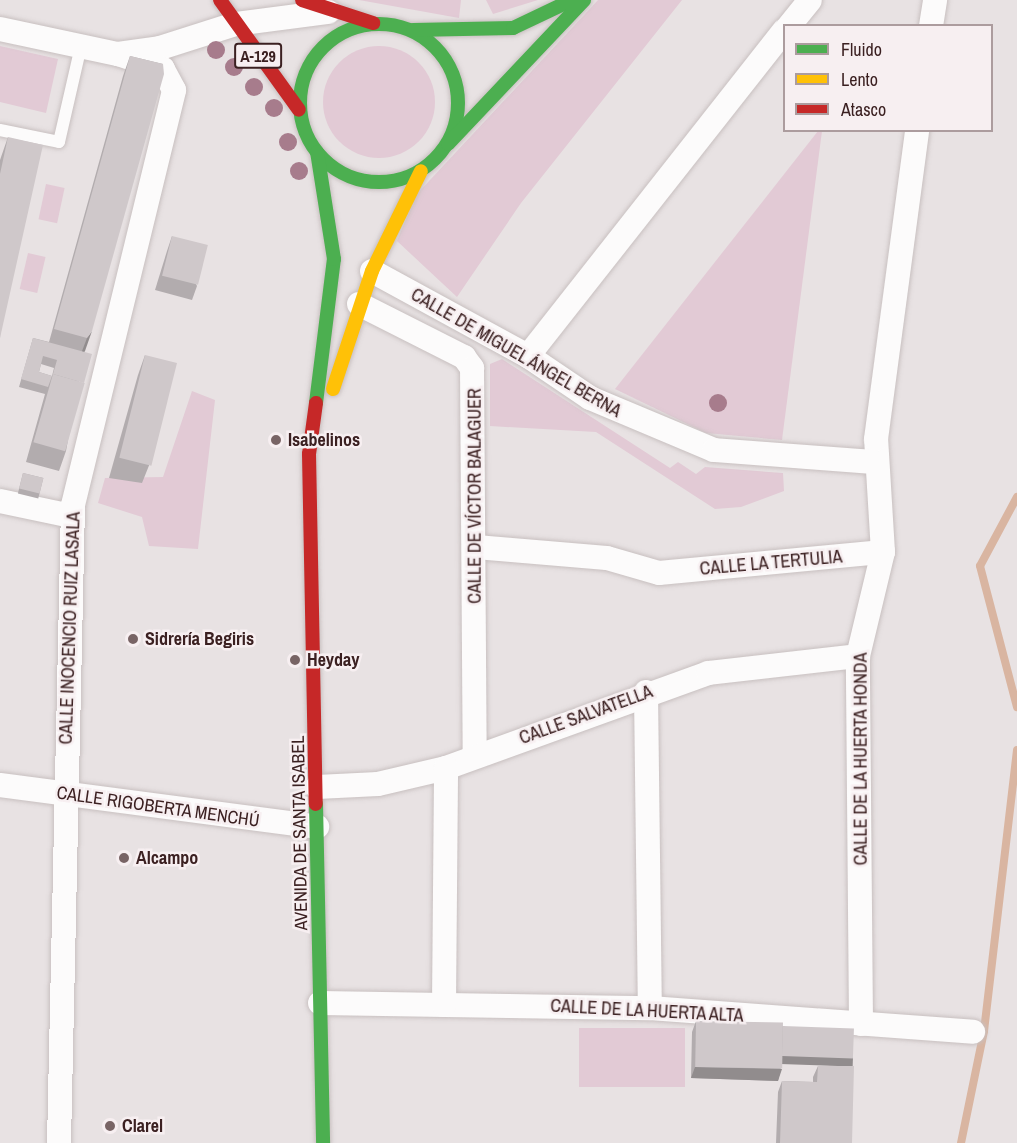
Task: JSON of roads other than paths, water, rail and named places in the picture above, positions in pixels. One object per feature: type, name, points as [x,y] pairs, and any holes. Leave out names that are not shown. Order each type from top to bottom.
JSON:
[{"type":"main road","name":"A-129","points":[[220,0],[235,24],[300,110]]},
{"type":"main road","points":[[302,0],[328,12],[413,30],[513,28],[572,0]]},
{"type":"main road","points":[[373,22],[332,39],[314,57],[304,79],[300,110],[317,152],[359,180],[392,182],[421,171],[584,0]]},
{"type":"main road","points":[[413,30],[444,58],[458,88],[458,114],[446,146]]},
{"type":"main road","name":"AVENIDA DE SANTA ISABEL","points":[[316,1142],[320,1003],[315,522],[309,454],[334,259],[317,152]]},
{"type":"main road","name":"AVENIDA DE SANTA ISABEL","points":[[315,522],[336,375],[372,271],[421,171]]},
{"type":"street","points":[[791,24],[810,0]]},
{"type":"street","points":[[931,24],[935,0]]},
{"type":"street","points":[[0,28],[118,54],[160,48],[235,24],[328,12]]},
{"type":"street","points":[[528,356],[783,32]]},
{"type":"street","name":"CALLE INOCENCIO RUIZ LASALA","points":[[59,1143],[71,516],[174,90],[163,69],[118,54]]},
{"type":"street","name":"CALLE DE LA HUERTA HONDA","points":[[861,1024],[858,656],[884,552],[875,462],[917,132]]},
{"type":"street","name":"CALLE DE MIGUEL ÁNGEL BERNA","points":[[372,271],[528,356],[616,412],[714,450],[875,462]]},
{"type":"street","name":"CALLE DE VÍCTOR BALAGUER","points":[[359,304],[464,357],[472,368],[476,547],[475,756]]},
{"type":"street","points":[[0,501],[71,516]]},
{"type":"street","name":"CALLE LA TERTULIA","points":[[476,547],[607,558],[659,573],[884,552]]},
{"type":"street","name":"CALLE SALVATELLA","points":[[317,787],[378,784],[446,768],[646,692],[708,673],[858,656]]},
{"type":"street","points":[[646,692],[650,1008]]},
{"type":"street","points":[[444,1005],[446,768]]},
{"type":"street","name":"CALLE RIGOBERTA MENCHÚ","points":[[0,785],[317,827]]},
{"type":"street","name":"CALLE DE LA HUERTA ALTA","points":[[320,1003],[650,1008],[973,1032]]},
{"type":"lane","points":[[0,130],[59,142],[81,46]]},
{"type":"waterway","points":[[1017,497],[980,566],[1017,707]]},
{"type":"waterway","points":[[961,1143],[984,1031],[1017,750]]},
{"type":"place","name":"Isabelinos","points":[[276,440]]},
{"type":"place","name":"Sidrería Begiris","points":[[133,639]]},
{"type":"place","name":"Heyday","points":[[295,660]]},
{"type":"place","name":"Alcampo","points":[[124,858]]},
{"type":"place","name":"Clarel","points":[[110,1126]]}]
